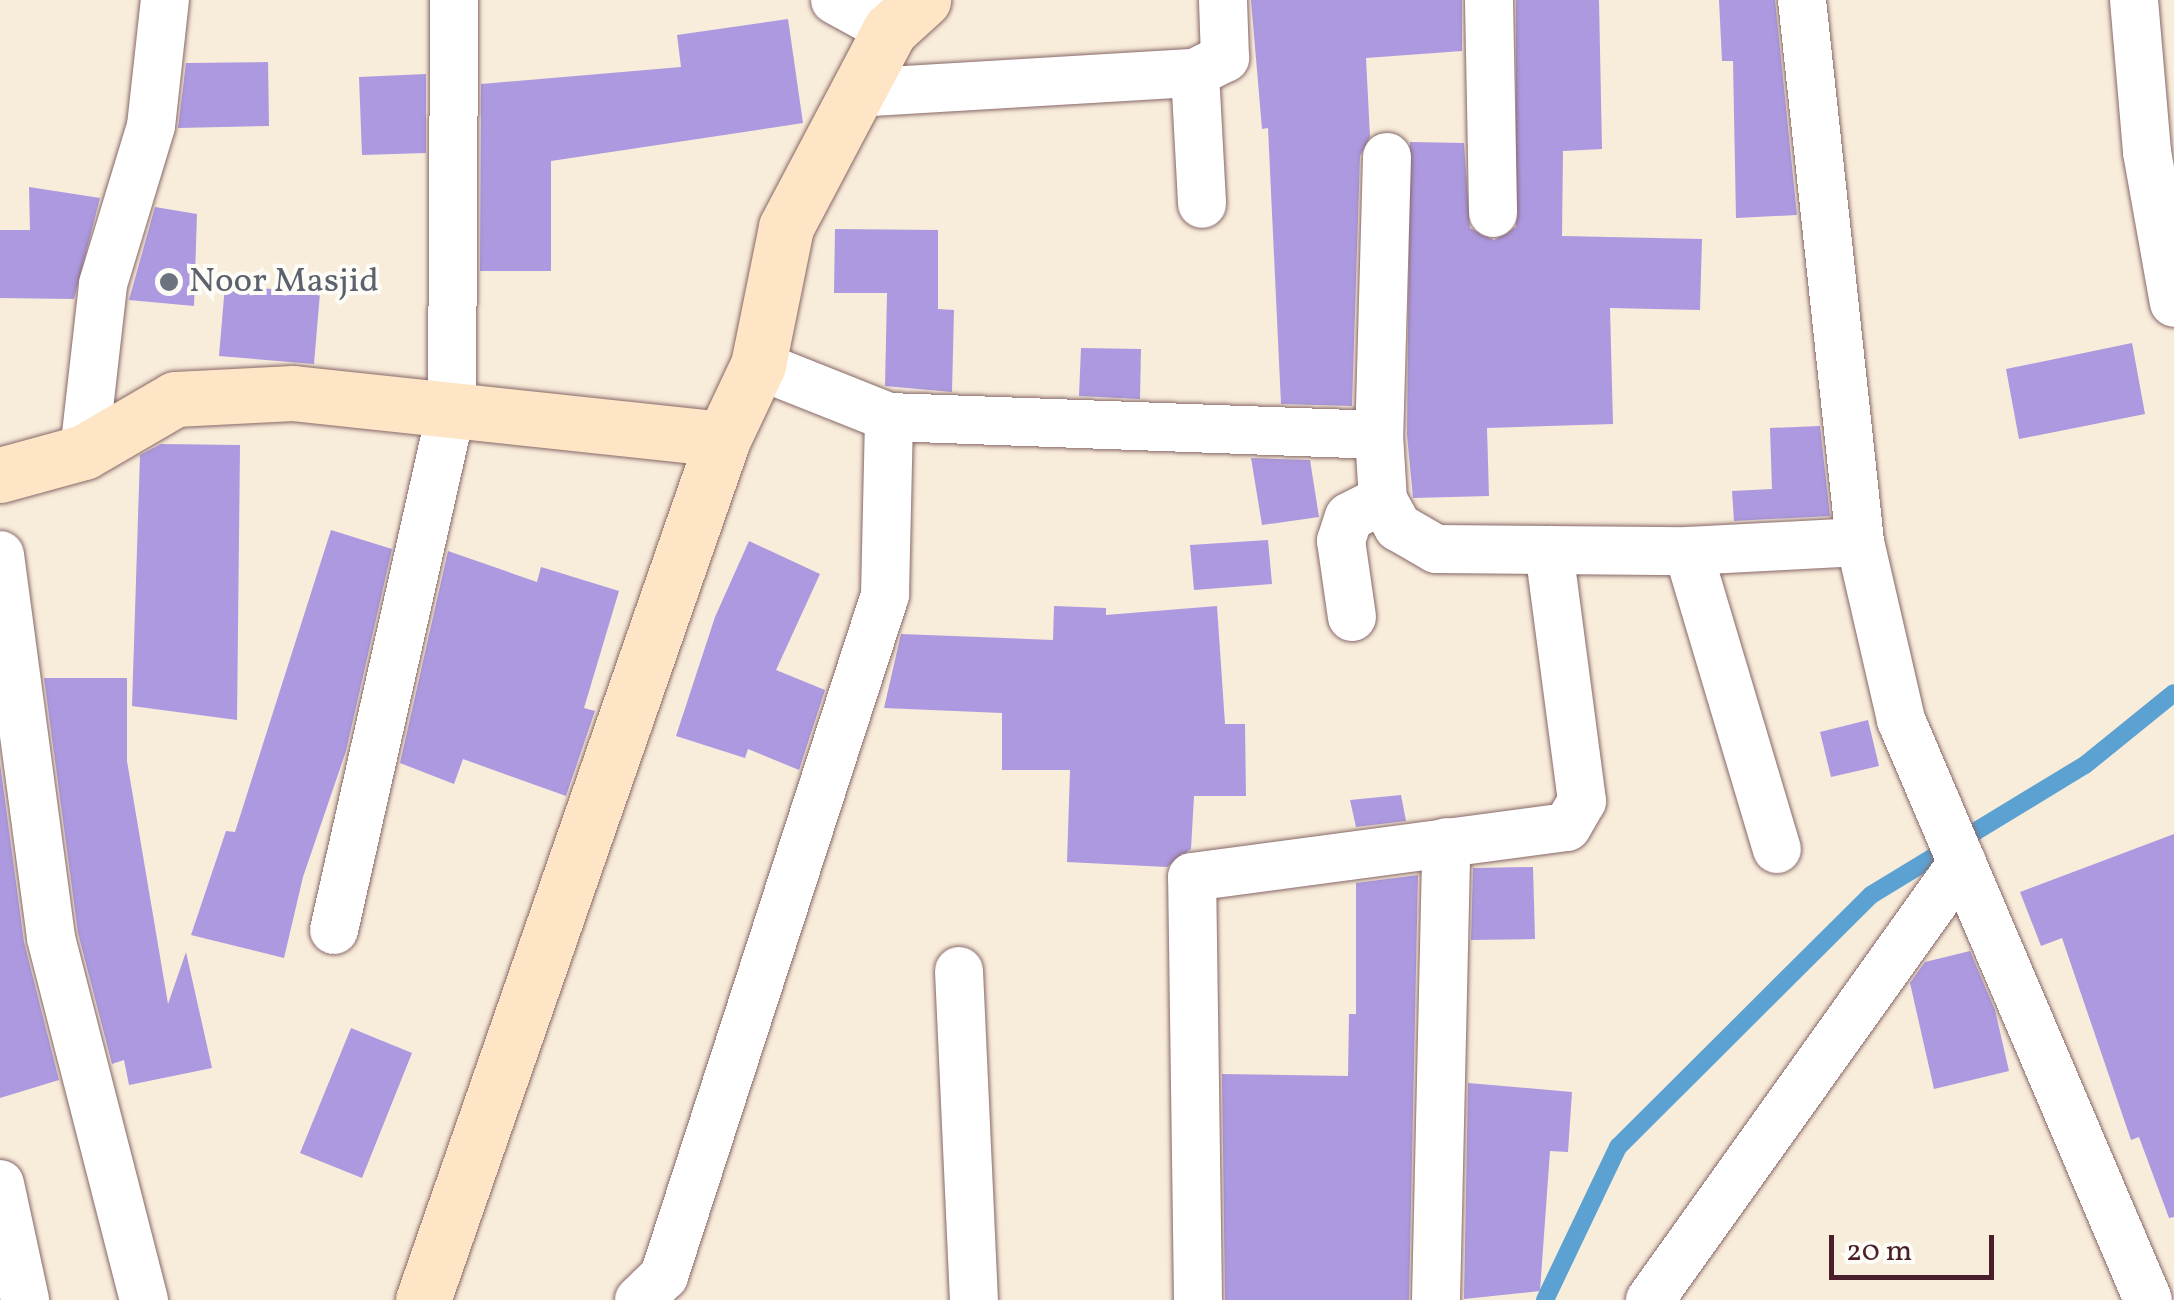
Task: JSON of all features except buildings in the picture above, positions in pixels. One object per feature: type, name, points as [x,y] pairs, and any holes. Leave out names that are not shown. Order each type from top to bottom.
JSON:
[{"type":"street","points":[[84,452],[103,284],[152,126],[164,0]]},
{"type":"street","points":[[334,930],[452,406],[454,0]]},
{"type":"street","points":[[431,1299],[723,439],[758,366],[786,228],[856,93],[907,15],[835,0]]},
{"type":"street","points":[[856,93],[1195,74],[1225,58],[1223,0]]},
{"type":"street","points":[[1488,0],[1493,212]]},
{"type":"street","points":[[1802,0],[1860,542],[1901,720],[2148,1300]]},
{"type":"street","points":[[2134,0],[2147,152],[2174,303]]},
{"type":"street","points":[[1195,74],[1202,204]]},
{"type":"street","points":[[1387,157],[1379,435],[1383,500],[1398,527],[1436,549],[1688,551],[1860,542]]},
{"type":"street","points":[[758,366],[888,417],[1379,435]]},
{"type":"street","points":[[0,475],[84,452],[174,399],[293,394],[452,406],[723,439]]},
{"type":"street","points":[[639,1300],[664,1276],[885,595],[888,417]]},
{"type":"street","points":[[1352,617],[1341,541],[1349,517],[1383,500]]},
{"type":"street","points":[[1198,1300],[1192,878],[1567,827],[1578,817],[1582,801],[1549,550]]},
{"type":"street","points":[[1688,551],[1777,849]]},
{"type":"street","points":[[0,555],[51,938],[144,1300]]},
{"type":"street","points":[[1436,1300],[1446,842]]},
{"type":"street","points":[[1650,1300],[1962,863]]},
{"type":"street","points":[[959,971],[974,1300]]},
{"type":"street","points":[[0,1184],[25,1300]]},
{"type":"waterway","points":[[1545,1300],[1618,1147],[1871,895],[2085,765],[2174,693]]},
{"type":"place","name":"Noor Masjid","points":[[169,282]]}]
